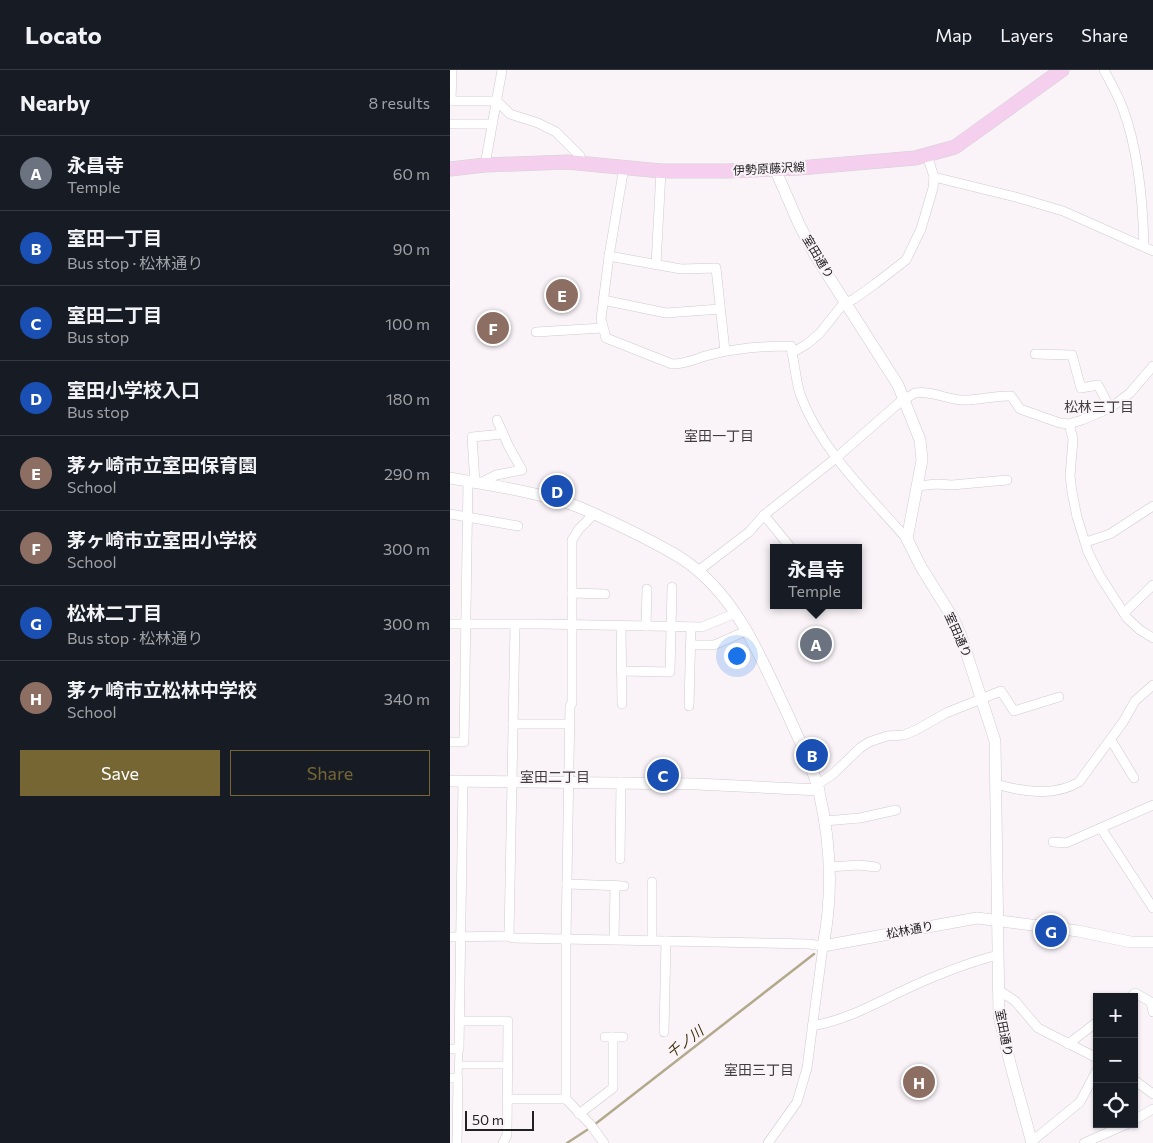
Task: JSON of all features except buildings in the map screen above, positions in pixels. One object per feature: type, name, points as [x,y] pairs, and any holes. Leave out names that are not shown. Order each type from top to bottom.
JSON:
[{"type":"main road","name":"伊勢原藤沢線","points":[[450,169],[527,162],[581,162],[662,171],[775,169],[927,155],[960,144],[1060,71]]},
{"type":"street","points":[[452,70],[451,101],[497,101],[510,114],[538,123],[556,132],[580,156],[581,162]]},
{"type":"street","points":[[485,165],[502,70]]},
{"type":"street","points":[[1104,70],[1123,108],[1130,136],[1143,217],[1144,247]]},
{"type":"street","points":[[450,124],[492,124]]},
{"type":"street","points":[[792,352],[807,344],[820,333],[843,304],[876,284],[906,260],[921,229],[929,204],[934,177],[927,155]]},
{"type":"street","points":[[624,167],[603,300],[601,319],[606,338],[672,364],[681,364],[725,352],[791,346],[800,392],[808,411],[836,458],[907,539]]},
{"type":"street","name":"室田通り","points":[[775,169],[815,255],[898,385],[920,440],[922,450],[907,539],[921,567],[962,636],[995,741],[998,920],[997,989],[1000,1024],[1032,1142]]},
{"type":"street","points":[[656,265],[662,171]]},
{"type":"street","points":[[934,177],[1063,211],[1153,250]]},
{"type":"street","points":[[609,256],[681,269],[716,268],[725,352]]},
{"type":"street","points":[[603,300],[666,313],[720,309]]},
{"type":"street","points":[[536,332],[603,328]]},
{"type":"street","points":[[1035,354],[1072,355],[1081,388],[1098,385],[1110,408]]},
{"type":"street","points":[[698,571],[749,532],[764,515],[836,458],[904,399],[919,392],[958,400],[973,400],[1002,395],[1011,396],[1020,409],[1060,423],[1069,424],[1110,408],[1130,393],[1153,366]]},
{"type":"street","points":[[474,482],[522,470],[497,420]]},
{"type":"street","points":[[1069,424],[1073,439],[1070,476],[1078,517],[1088,552],[1100,576],[1124,613],[1140,630],[1153,638]]},
{"type":"street","points":[[450,742],[464,742],[467,517],[474,482],[472,437],[503,434]]},
{"type":"street","points":[[450,478],[552,498],[594,514],[669,551],[698,571],[736,613],[800,741],[818,788],[825,821],[829,867],[829,900],[807,1068],[797,1102],[768,1143]]},
{"type":"street","points":[[917,486],[962,479],[1007,480]]},
{"type":"street","points":[[1086,542],[1110,534],[1153,506]]},
{"type":"street","points":[[450,514],[518,526]]},
{"type":"street","points":[[594,514],[579,529],[572,540],[572,703],[566,938],[566,1099],[604,1143]]},
{"type":"street","points":[[764,515],[788,544]]},
{"type":"street","points":[[1124,613],[1153,585]]},
{"type":"street","points":[[622,671],[670,672],[672,586]]},
{"type":"street","points":[[646,626],[647,589]]},
{"type":"street","points":[[572,593],[605,594]]},
{"type":"street","points":[[450,624],[702,627],[736,613]]},
{"type":"street","points":[[509,936],[515,625]]},
{"type":"street","points":[[621,626],[622,704]]},
{"type":"street","points":[[689,706],[691,627]]},
{"type":"street","points":[[690,646],[714,645],[746,631]]},
{"type":"street","points":[[996,784],[1036,791],[1054,791],[1070,787],[1079,782],[1123,722],[1135,701],[1153,685]]},
{"type":"street","points":[[450,782],[621,782],[818,788],[860,748],[869,742],[887,736],[904,735],[946,713],[982,698],[1001,691],[1014,711],[1059,697]]},
{"type":"street","points":[[513,724],[570,724]]},
{"type":"street","points":[[1110,740],[1134,778]]},
{"type":"street","points":[[457,1143],[454,1078],[458,1065],[454,1049],[459,1021],[463,781]]},
{"type":"street","points":[[620,859],[621,782]]},
{"type":"street","points":[[1053,842],[1066,843],[1153,805]]},
{"type":"street","points":[[825,821],[860,818],[896,810]]},
{"type":"street","points":[[1100,828],[1153,908]]},
{"type":"street","points":[[829,867],[859,865],[876,867]]},
{"type":"street","points":[[652,882],[652,940]]},
{"type":"street","points":[[567,884],[620,886],[614,939]]},
{"type":"street","name":"松林通り","points":[[823,946],[977,918],[1078,931],[1131,942],[1153,942]]},
{"type":"street","points":[[450,937],[509,936],[514,938],[666,940],[823,946]]},
{"type":"street","points":[[664,1032],[666,940]]},
{"type":"street","points":[[812,1026],[830,1024],[916,984],[976,961],[998,955]]},
{"type":"street","points":[[997,989],[1015,1001],[1038,1028],[1093,1056]]},
{"type":"street","points":[[1138,995],[1151,1002],[1153,1012]]},
{"type":"street","points":[[459,1021],[508,1021],[507,1134],[503,1143]]},
{"type":"street","points":[[1068,1044],[1093,1025]]},
{"type":"street","points":[[579,1114],[613,1088],[609,1037],[623,1037]]},
{"type":"street","points":[[458,1065],[508,1065]]},
{"type":"street","points":[[1032,1142],[1080,1102],[1093,1078]]},
{"type":"street","points":[[1138,1083],[1153,1094]]},
{"type":"street","points":[[508,1099],[566,1099]]},
{"type":"street","points":[[1138,1118],[1153,1110]]},
{"type":"street","points":[[1084,1143],[1117,1128]]},
{"type":"waterway","name":"千ノ川","points":[[594,1125],[814,954]]},
{"type":"waterway","name":"千ノ川","points":[[567,1143],[590,1128]]},
{"type":"place","name":"茅ヶ崎市立室田保育園","points":[[562,295]]},
{"type":"place","name":"茅ヶ崎市立室田小学校","points":[[493,328]]},
{"type":"place","name":"室田小学校入口","points":[[557,491]]},
{"type":"place","name":"永昌寺","points":[[816,644]]},
{"type":"place","name":"室田一丁目","points":[[812,755]]},
{"type":"place","name":"室田二丁目","points":[[663,775]]},
{"type":"place","name":"松林二丁目","points":[[1051,931]]},
{"type":"place","name":"茅ヶ崎市立松林中学校","points":[[919,1082]]},
{"type":"district","name":"松林三丁目","points":[[1099,407]]},
{"type":"district","name":"室田一丁目","points":[[719,436]]},
{"type":"district","name":"室田二丁目","points":[[555,777]]},
{"type":"district","name":"室田三丁目","points":[[759,1070]]}]
